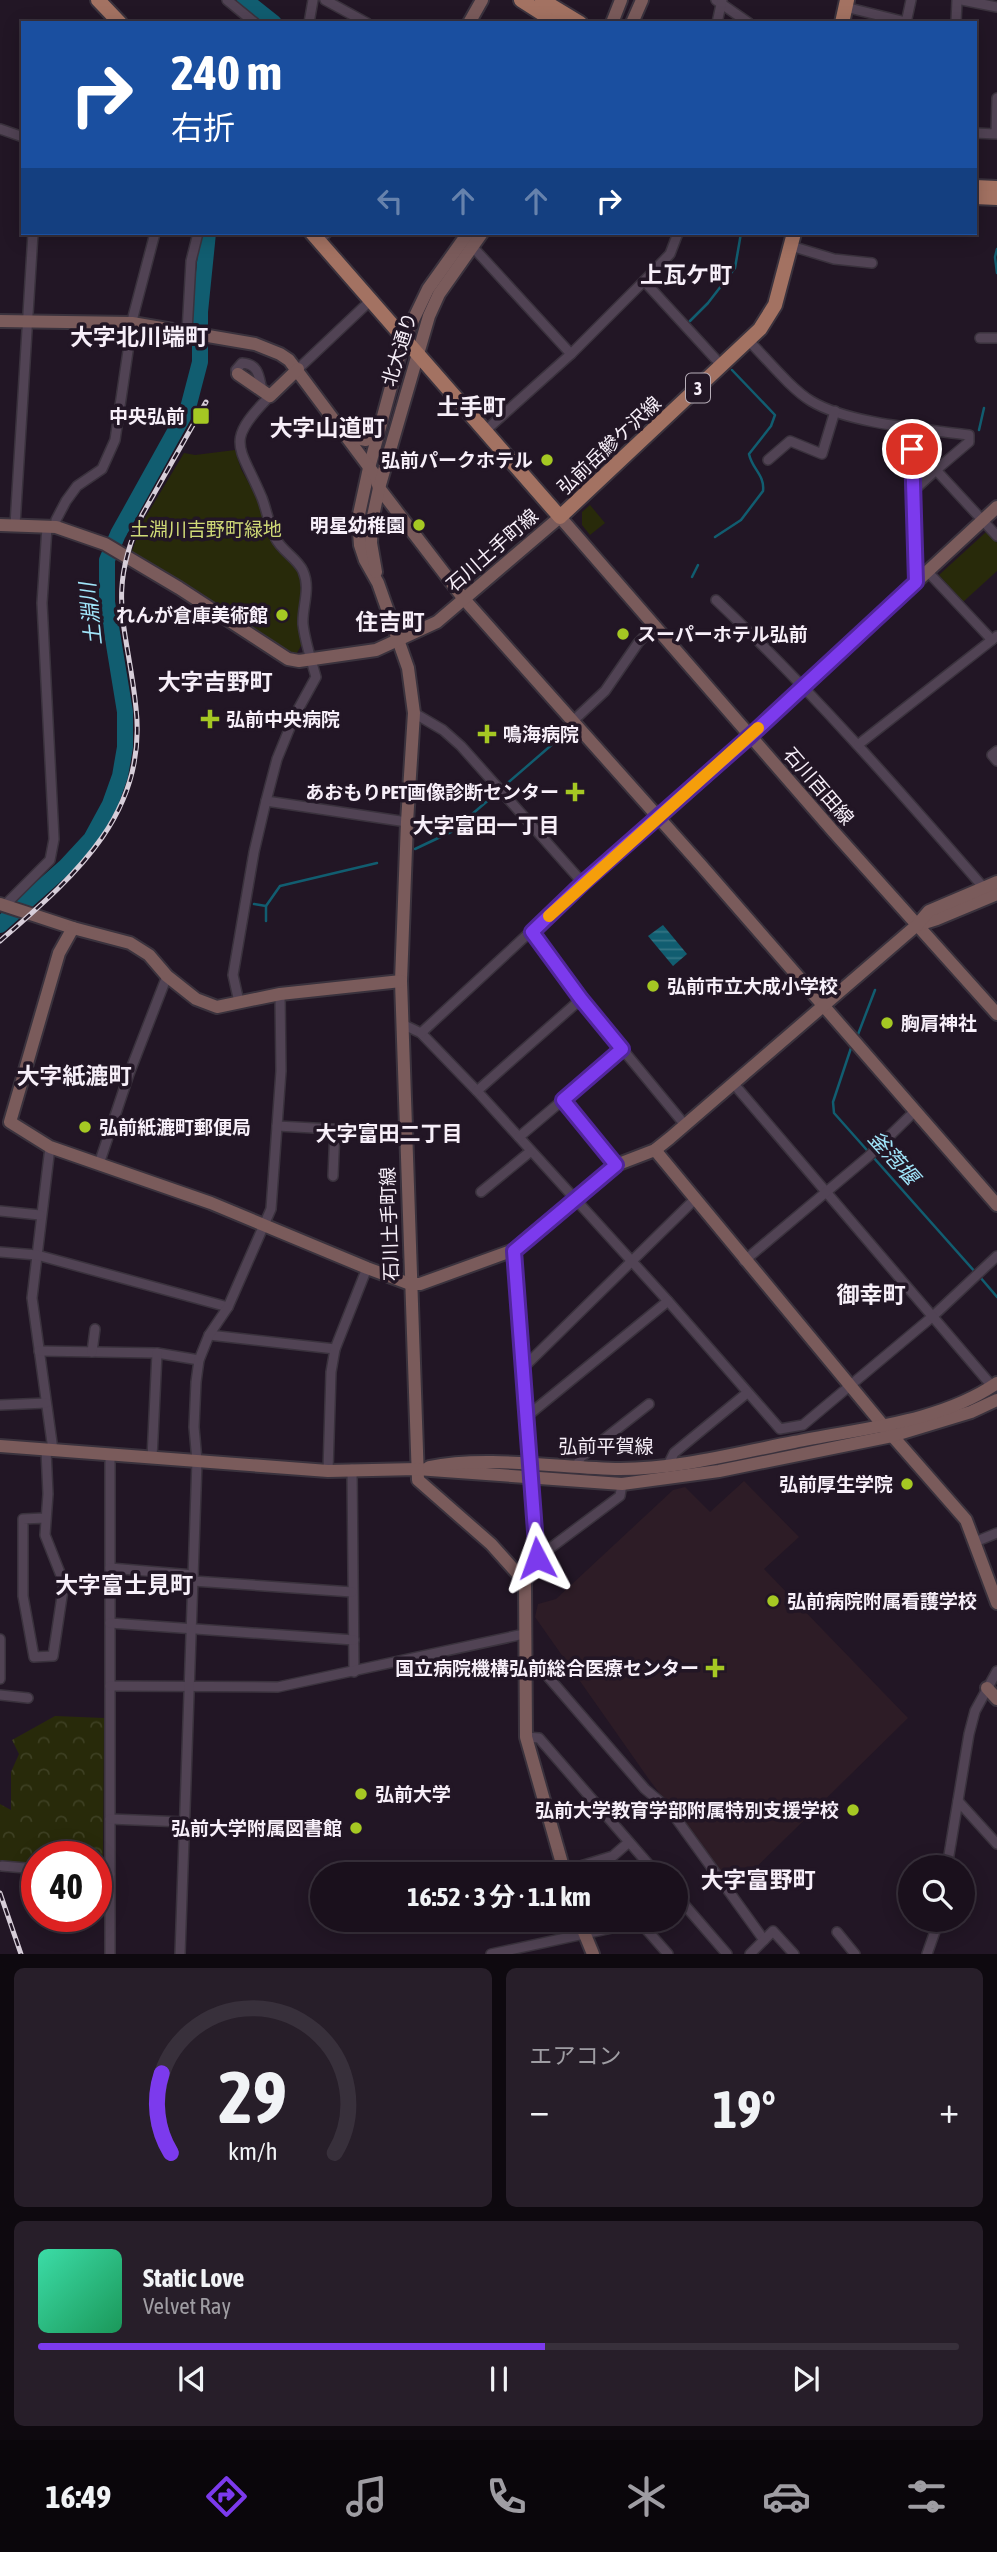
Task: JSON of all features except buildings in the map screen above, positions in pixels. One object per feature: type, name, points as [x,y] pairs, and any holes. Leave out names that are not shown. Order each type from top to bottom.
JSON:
[{"type":"main road","points":[[98,0],[118,21]]},
{"type":"main road","points":[[521,0],[554,21]]},
{"type":"main road","points":[[542,0],[577,21]]},
{"type":"main road","points":[[977,187],[997,188]]},
{"type":"main road","points":[[977,197],[997,198]]},
{"type":"main road","name":"弘前岳鰺ケ沢線","points":[[320,235],[404,339],[559,517],[749,341],[769,317],[775,305],[792,239]]},
{"type":"street","points":[[227,0],[253,21]]},
{"type":"street","points":[[309,21],[313,0]]},
{"type":"street","points":[[325,0],[363,21]]},
{"type":"street","points":[[470,21],[482,0]]},
{"type":"street","points":[[613,21],[621,0]]},
{"type":"street","points":[[633,21],[642,0]]},
{"type":"street","points":[[906,21],[911,0]]},
{"type":"street","points":[[956,21],[957,0]]},
{"type":"street","points":[[962,0],[997,8]]},
{"type":"street","points":[[718,21],[720,1]]},
{"type":"street","points":[[720,1],[746,21]]},
{"type":"street","points":[[846,4],[900,21]]},
{"type":"street","points":[[977,133],[996,134],[997,98]]},
{"type":"street","points":[[0,129],[21,136]]},
{"type":"street","points":[[15,525],[33,235]]},
{"type":"street","points":[[154,235],[132,323],[115,440],[102,469],[77,486],[51,527],[42,603],[54,839],[50,860],[3,904],[73,928],[130,943],[149,955],[167,976],[196,999],[217,1007],[280,994],[401,981]]},
{"type":"street","points":[[194,333],[191,261],[198,235]]},
{"type":"street","points":[[485,431],[571,354],[644,281],[670,254],[677,235]]},
{"type":"street","points":[[467,237],[571,354]]},
{"type":"street","name":"北大通り","points":[[378,583],[365,560],[359,532],[362,496],[369,468],[404,339],[428,289],[467,237]]},
{"type":"street","name":"北大通り","points":[[378,583],[371,531],[379,488],[417,353],[439,294],[467,237]]},
{"type":"street","points":[[792,239],[834,259],[872,263]]},
{"type":"street","points":[[644,281],[722,366]]},
{"type":"street","points":[[239,1002],[233,975],[254,852],[266,801],[277,759],[295,715],[316,677],[303,622],[307,589],[303,570],[276,539],[262,497],[249,473],[238,443],[246,421],[266,393],[298,369],[371,300]]},
{"type":"street","points":[[0,321],[132,323],[267,348],[280,354],[298,369],[375,475],[379,488],[464,599],[997,1205]]},
{"type":"street","points":[[980,338],[997,338]]},
{"type":"street","points":[[749,341],[810,400],[835,411],[911,427],[969,435],[968,442],[912,492]]},
{"type":"street","points":[[238,374],[266,393]]},
{"type":"street","points":[[768,460],[790,441],[822,454],[835,411]]},
{"type":"street","points":[[346,436],[362,440],[369,438],[383,419]]},
{"type":"street","points":[[911,427],[916,582]]},
{"type":"street","points":[[936,471],[997,536]]},
{"type":"street","points":[[421,1033],[583,883],[750,736],[997,507]]},
{"type":"street","name":"石川土手町線","points":[[417,1469],[401,981],[414,713],[401,641],[437,622],[559,517]]},
{"type":"street","name":"石川百田線","points":[[559,517],[997,1014]]},
{"type":"street","points":[[0,524],[51,527],[108,546],[179,588],[288,659],[299,661],[376,650],[401,641],[378,583]]},
{"type":"street","points":[[859,744],[994,638],[927,571]]},
{"type":"street","points":[[716,600],[859,744],[887,780],[992,895]]},
{"type":"street","points":[[573,721],[605,691],[638,643],[654,626]]},
{"type":"street","points":[[414,713],[443,730],[501,789],[583,883]]},
{"type":"street","points":[[997,751],[992,755],[997,761]]},
{"type":"street","points":[[266,801],[407,822]]},
{"type":"street","points":[[992,895],[997,882]]},
{"type":"street","points":[[73,928],[59,953],[5,1120],[50,1147],[265,1225],[410,1284],[420,1284],[514,1251],[616,1165],[655,1150],[917,925],[929,911],[992,895]]},
{"type":"street","points":[[532,932],[581,999],[685,1125]]},
{"type":"street","points":[[99,1164],[129,1074],[167,976]]},
{"type":"street","points":[[180,1954],[197,1461],[194,1427],[195,1382],[199,1360],[209,1335],[228,1307],[271,1209],[281,1072],[280,994]]},
{"type":"street","points":[[477,1091],[581,999]]},
{"type":"street","points":[[402,1024],[421,1033],[477,1091],[780,1429],[803,1425],[932,1317],[997,1256]]},
{"type":"street","points":[[519,1137],[622,1049]]},
{"type":"street","points":[[733,1083],[932,1317],[995,1385]]},
{"type":"street","points":[[563,1100],[616,1165]]},
{"type":"street","points":[[744,1261],[870,1155],[915,1111]]},
{"type":"street","points":[[278,1126],[406,1133]]},
{"type":"street","points":[[333,1176],[335,1129]]},
{"type":"street","points":[[45,1518],[23,1519],[23,1596],[34,1657],[53,1656],[64,1583],[45,1535],[49,1450],[46,1403],[32,1297],[50,1147]]},
{"type":"street","points":[[655,1150],[744,1261],[966,1520],[997,1603]]},
{"type":"street","points":[[481,1192],[531,1151]]},
{"type":"street","points":[[523,1367],[694,1200]]},
{"type":"street","points":[[0,1210],[40,1215]]},
{"type":"street","points":[[514,1251],[537,1558]]},
{"type":"street","points":[[0,1252],[37,1255],[228,1307]]},
{"type":"street","points":[[328,1471],[331,1371],[335,1349],[367,1268]]},
{"type":"street","points":[[526,1417],[668,1301]]},
{"type":"street","points":[[92,1352],[96,1329]]},
{"type":"street","points":[[209,1335],[335,1349]]},
{"type":"street","points":[[39,1351],[157,1353],[199,1360]]},
{"type":"street","points":[[152,1458],[157,1353]]},
{"type":"street","name":"弘前平賀線","points":[[417,1469],[444,1464],[632,1468],[668,1465],[928,1414],[971,1399],[995,1385]]},
{"type":"street","points":[[668,1465],[674,1453],[747,1393]]},
{"type":"street","name":"弘前平賀線","points":[[417,1469],[622,1484],[719,1471],[892,1436],[971,1412],[997,1401]]},
{"type":"street","points":[[0,1405],[46,1403]]},
{"type":"street","points":[[577,1467],[580,1458],[649,1404]]},
{"type":"street","points":[[0,1446],[328,1471],[417,1469],[418,1480],[491,1544],[525,1582]]},
{"type":"street","points":[[110,1455],[110,1841]]},
{"type":"street","points":[[352,1469],[354,1672]]},
{"type":"street","points":[[562,1862],[526,1737],[525,1582],[537,1558],[620,1496],[622,1484]]},
{"type":"street","points":[[975,1542],[997,1533]]},
{"type":"street","points":[[110,1568],[352,1592]]},
{"type":"street","points":[[110,1623],[354,1640]]},
{"type":"street","points":[[110,1686],[278,1687],[524,1634]]},
{"type":"street","points":[[0,1639],[0,1679]]},
{"type":"street","points":[[524,1665],[537,1664],[645,1789],[670,1810],[764,1940]]},
{"type":"street","points":[[949,1855],[975,1711],[997,1671]]},
{"type":"street","points":[[987,1688],[997,1699]]},
{"type":"street","points":[[0,1695],[28,1698]]},
{"type":"street","points":[[526,1737],[539,1738],[646,1862]]},
{"type":"street","points":[[958,1801],[997,1844]]},
{"type":"street","points":[[110,1819],[184,1822]]},
{"type":"street","points":[[595,1862],[613,1856],[629,1842]]},
{"type":"street","points":[[2,1866],[21,1868]]},
{"type":"street","points":[[688,1909],[727,1954]]},
{"type":"street","points":[[750,1954],[773,1931],[794,1954]]},
{"type":"street","points":[[110,1932],[110,1954]]},
{"type":"street","points":[[491,1954],[592,1932]]},
{"type":"street","points":[[649,1932],[668,1954]]},
{"type":"street","points":[[837,1932],[855,1954]]},
{"type":"street","points":[[927,1954],[935,1932]]},
{"type":"street","points":[[583,1934],[593,1954]]},
{"type":"shaded area","name":"国立病院機構弘前総合医療センター","points":[[744,1481],[799,1537],[764,1569],[908,1718],[732,1891],[648,1778],[535,1617],[538,1604],[556,1599],[673,1490],[685,1487],[710,1512]]},
{"type":"green space","name":"土淵川吉野町緑地","points":[[235,450],[241,469],[300,575],[302,608],[299,623],[302,644],[297,653],[292,655],[182,582],[131,554],[142,523],[184,453],[195,455]]},
{"type":"green space","points":[[590,505],[605,523],[590,535],[582,525],[582,512]]},
{"type":"green space","points":[[986,532],[997,543],[997,571],[963,602],[939,575]]},
{"type":"green space","points":[[55,1716],[104,1718],[103,1841],[21,1841],[21,1865],[0,1863],[0,1804],[11,1810],[11,1772],[19,1754],[12,1740]]},
{"type":"water","points":[[663,925],[687,954],[673,966],[648,936]]},
{"type":"waterway","name":"土淵川","points":[[245,0],[271,21]]},
{"type":"waterway","name":"土淵川","points":[[0,925],[66,866],[91,839],[110,804],[120,776],[125,747],[125,712],[107,602],[107,560],[118,534],[188,408],[200,362],[200,312],[208,235]]},
{"type":"waterway","points":[[690,321],[735,268],[741,235]]},
{"type":"waterway","points":[[997,249],[997,273]]},
{"type":"waterway","points":[[715,537],[741,520],[763,491],[762,481],[749,454],[771,426],[775,415],[732,370]]},
{"type":"waterway","points":[[979,430],[984,408]]},
{"type":"waterway","points":[[692,577],[698,565]]},
{"type":"waterway","points":[[503,787],[555,742]]},
{"type":"waterway","points":[[415,849],[451,832],[498,792]]},
{"type":"waterway","points":[[266,921],[266,906],[280,886],[377,863]]},
{"type":"waterway","points":[[254,904],[266,906]]},
{"type":"waterway","name":"釜萢堰","points":[[857,1037],[875,990]]},
{"type":"waterway","name":"釜萢堰","points":[[851,1048],[833,1102],[834,1113],[976,1273]]},
{"type":"waterway","name":"釜萢堰","points":[[980,1277],[997,1297]]},
{"type":"railway","points":[[0,941],[54,893],[100,841],[117,812],[130,781],[137,746],[136,708],[122,611],[124,568],[142,515],[206,402]]},
{"type":"railway","points":[[0,1893],[21,1954]]},
{"type":"slow traffic","points":[[549,916],[758,728]]},
{"type":"place","name":"中央弘前","points":[[201,416]]},
{"type":"place","name":"弘前パークホテル","points":[[547,460]]},
{"type":"place","name":"明星幼稚園","points":[[419,525]]},
{"type":"place","name":"れんが倉庫美術館","points":[[282,615]]},
{"type":"place","name":"スーパーホテル弘前","points":[[623,634]]},
{"type":"place","name":"弘前中央病院","points":[[210,719]]},
{"type":"place","name":"鳴海病院","points":[[487,734]]},
{"type":"place","name":"あおもりPET画像診断センター","points":[[575,792]]},
{"type":"place","name":"弘前市立大成小学校","points":[[653,986]]},
{"type":"place","name":"胸肩神社","points":[[887,1023]]},
{"type":"place","name":"弘前紙漉町郵便局","points":[[85,1127]]},
{"type":"place","name":"弘前厚生学院","points":[[907,1484]]},
{"type":"place","name":"弘前病院附属看護学校","points":[[773,1601]]},
{"type":"place","name":"国立病院機構弘前総合医療センター","points":[[715,1668]]},
{"type":"place","name":"弘前大学","points":[[361,1794]]},
{"type":"place","name":"弘前大学教育学部附属特別支援学校","points":[[853,1810]]},
{"type":"place","name":"弘前大学附属図書館","points":[[356,1828]]},
{"type":"district","name":"上瓦ケ町","points":[[686,275]]},
{"type":"district","name":"大字北川端町","points":[[139,337]]},
{"type":"district","name":"土手町","points":[[471,407]]},
{"type":"district","name":"大字山道町","points":[[327,428]]},
{"type":"district","name":"住吉町","points":[[390,622]]},
{"type":"district","name":"大字吉野町","points":[[215,682]]},
{"type":"district","name":"大字富田一丁目","points":[[486,825]]},
{"type":"district","name":"大字紙漉町","points":[[74,1076]]},
{"type":"district","name":"大字富田二丁目","points":[[389,1133]]},
{"type":"district","name":"御幸町","points":[[871,1295]]},
{"type":"district","name":"大字富士見町","points":[[124,1585]]},
{"type":"district","name":"大字富野町","points":[[758,1880]]},
{"type":"route","points":[[537,1558],[514,1251],[616,1165],[563,1100],[622,1049],[532,932],[916,582],[912,449]]}]
